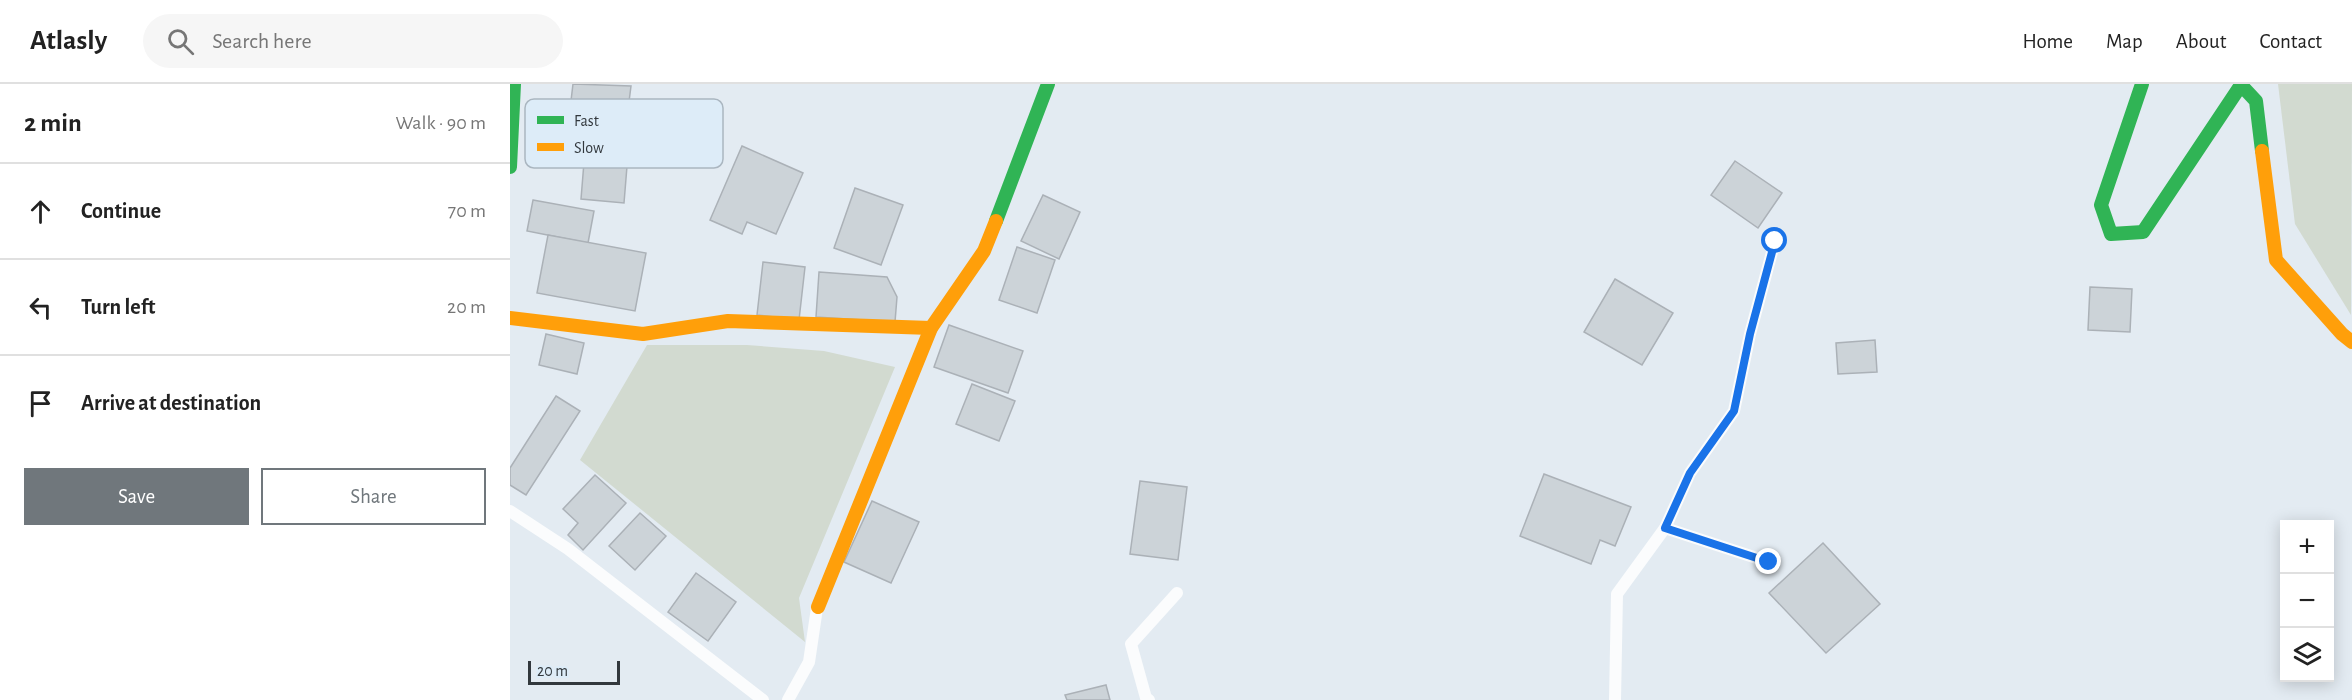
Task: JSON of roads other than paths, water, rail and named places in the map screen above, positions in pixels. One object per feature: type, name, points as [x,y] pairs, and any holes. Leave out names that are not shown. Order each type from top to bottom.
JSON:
[{"type":"street","points":[[510,167],[514,84]]},
{"type":"street","points":[[818,607],[931,328],[984,251],[1048,84]]},
{"type":"street","points":[[2142,84],[2101,205],[2110,234],[2143,232],[2241,84],[2256,101],[2276,260],[2342,334],[2352,342]]},
{"type":"street","points":[[510,318],[643,334],[728,321],[931,328]]},
{"type":"lane","points":[[1615,700],[1617,594],[1665,528],[1690,473],[1734,411],[1750,334],[1775,241]]},
{"type":"lane","points":[[510,511],[568,549],[763,700]]},
{"type":"lane","points":[[1665,528],[1769,562]]},
{"type":"lane","points":[[1149,700],[1146,698],[1131,644],[1177,593]]},
{"type":"lane","points":[[788,700],[809,662],[818,607]]}]
